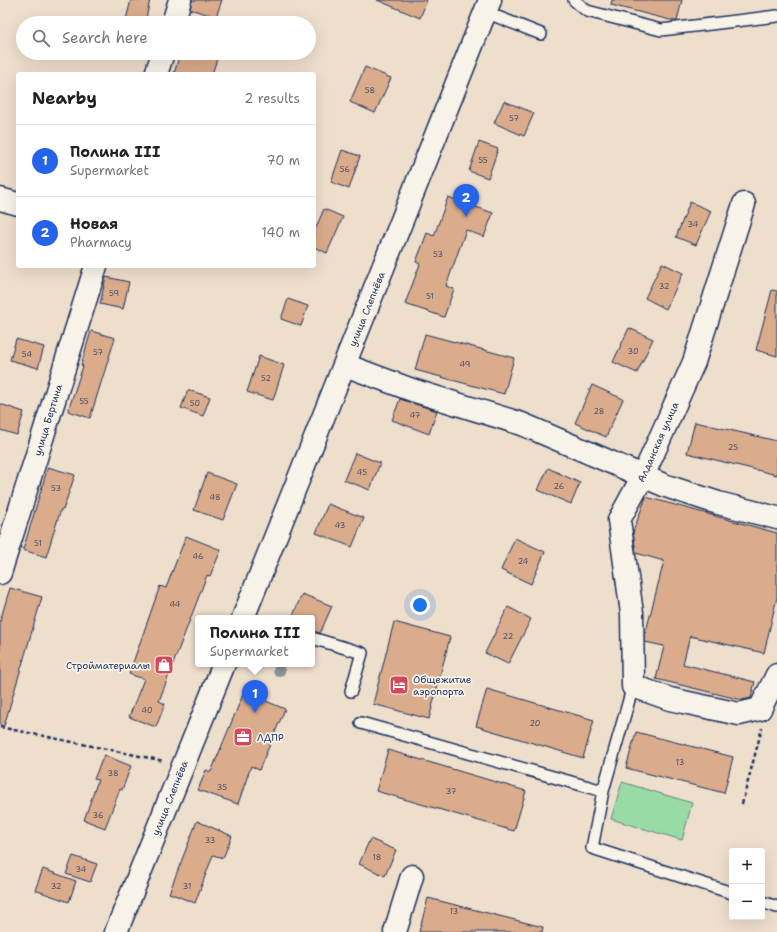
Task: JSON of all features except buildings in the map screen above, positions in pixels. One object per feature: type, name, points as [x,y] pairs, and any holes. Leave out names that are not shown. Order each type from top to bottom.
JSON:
[{"type":"street","points":[[175,16],[180,0]]},
{"type":"street","name":"улица Слепнёва","points":[[244,615],[487,6]]},
{"type":"street","points":[[157,72],[161,60]]},
{"type":"street","points":[[0,199],[16,203]]},
{"type":"street","name":"Алданская улица","points":[[633,686],[632,612],[619,520],[643,476],[694,362],[744,204]]},
{"type":"street","name":"улица Бертина","points":[[0,573],[95,268]]},
{"type":"street","points":[[345,365],[412,390],[522,424],[666,486],[718,503],[777,518]]},
{"type":"street","name":"улица Слепнёва","points":[[116,932],[223,667]]},
{"type":"street","points":[[633,686],[670,699],[739,714],[760,709],[777,675]]},
{"type":"street","points":[[395,932],[412,876]]},
{"type":"lane","points":[[574,0],[587,11],[661,30],[777,16]]},
{"type":"lane","points":[[487,6],[541,34]]},
{"type":"lane","points":[[315,639],[362,653],[351,691]]},
{"type":"lane","points":[[633,686],[603,792],[592,848],[729,892]]},
{"type":"lane","points":[[361,724],[603,792]]},
{"type":"lane","points":[[765,903],[777,907]]},
{"type":"path","points":[[742,804],[764,721],[760,709]]},
{"type":"path","points":[[0,727],[183,765]]},
{"type":"green space","points":[[622,782],[692,803],[682,840],[611,819]]},
{"type":"place","name":"Новая","points":[[466,217]]},
{"type":"place","name":"Стройматериалы","points":[[164,665]]},
{"type":"place","name":"Общежитие аэропорта","points":[[399,685]]},
{"type":"place","name":"Полина III","points":[[255,713]]},
{"type":"place","name":"ЛДПР","points":[[243,737]]}]
